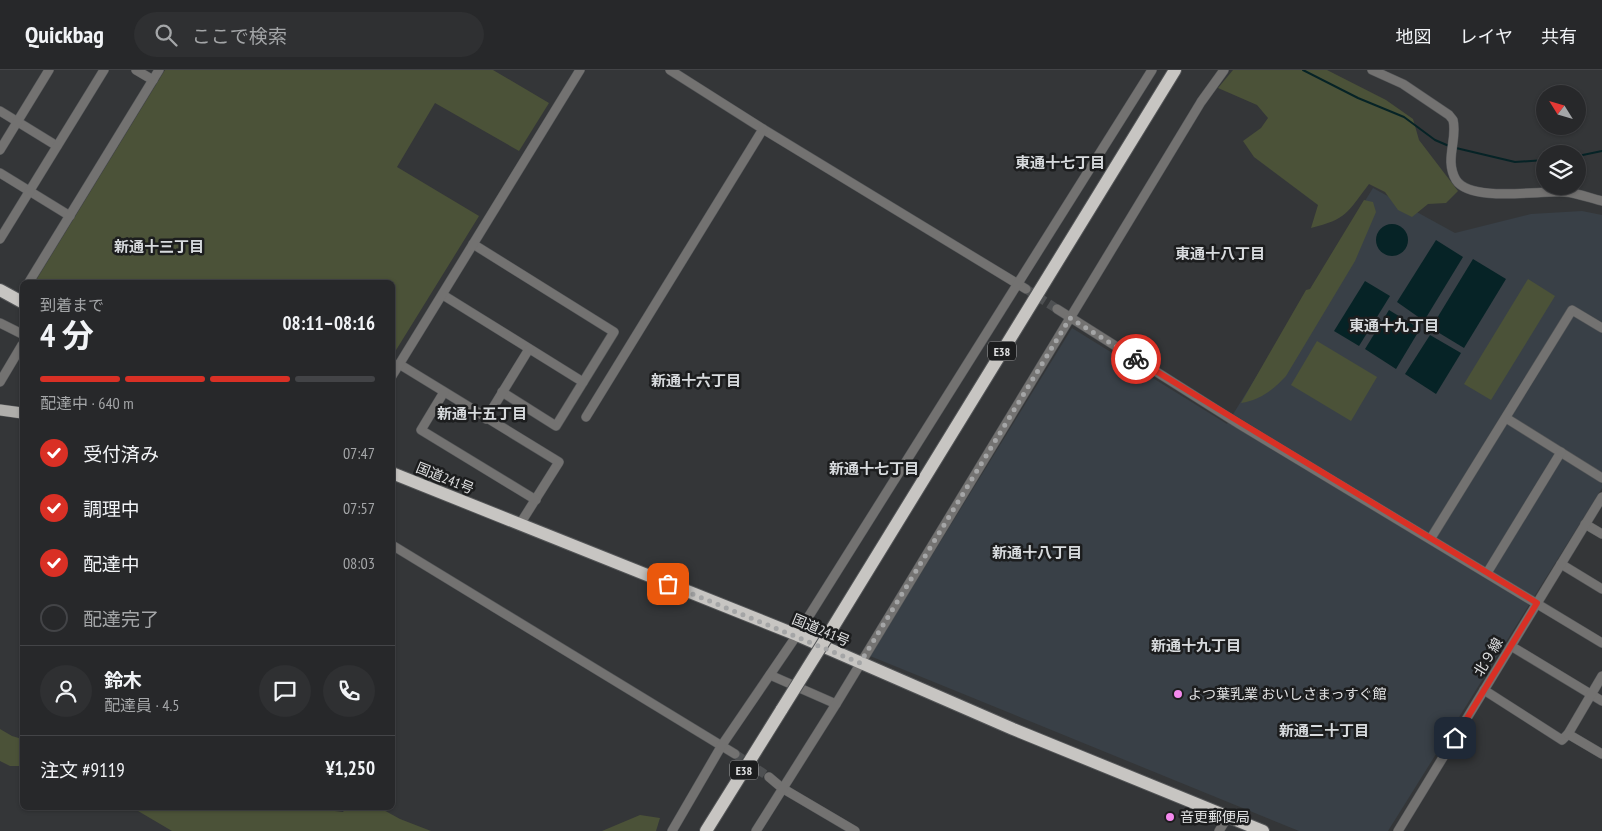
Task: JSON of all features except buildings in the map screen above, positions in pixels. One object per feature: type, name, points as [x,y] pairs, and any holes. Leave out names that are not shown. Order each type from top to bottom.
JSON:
[{"type":"highway","name":"E38","points":[[706,831],[1175,70]]},
{"type":"highway","points":[[0,290],[20,298]]},
{"type":"highway","name":"国道241号","points":[[395,474],[796,636],[1227,818],[1263,831]]},
{"type":"highway","name":"E38","points":[[714,831],[782,709]]},
{"type":"main road","points":[[0,410],[20,413]]},
{"type":"street","points":[[0,150],[49,70]]},
{"type":"street","points":[[0,239],[104,70]]},
{"type":"street","points":[[136,70],[153,80]]},
{"type":"street","points":[[30,280],[159,70]]},
{"type":"street","points":[[395,371],[580,70]]},
{"type":"street","points":[[670,70],[763,129],[1026,289]]},
{"type":"street","points":[[672,831],[722,745],[796,636],[1152,70]]},
{"type":"street","points":[[756,831],[836,704],[1197,110],[1224,70]]},
{"type":"street","points":[[1372,70],[1403,84],[1449,115],[1454,124],[1451,164],[1456,180],[1469,190],[1504,194],[1565,192],[1602,202]]},
{"type":"street","points":[[0,111],[57,146]]},
{"type":"street","points":[[586,417],[763,129]]},
{"type":"street","points":[[0,174],[70,216]]},
{"type":"street","points":[[473,244],[614,332],[556,426],[502,392]]},
{"type":"street","points":[[443,295],[583,382]]},
{"type":"street","points":[[1057,309],[1239,424],[1431,538],[1602,643]]},
{"type":"street","points":[[1431,538],[1572,310],[1602,328]]},
{"type":"street","points":[[0,323],[20,333]]},
{"type":"street","points":[[0,382],[20,348]]},
{"type":"street","points":[[486,419],[529,349]]},
{"type":"street","points":[[399,364],[559,462],[520,524]]},
{"type":"street","points":[[444,392],[421,430],[536,500]]},
{"type":"street","points":[[1506,418],[1602,478]]},
{"type":"street","points":[[1487,573],[1561,452]]},
{"type":"street","name":"北９線","points":[[1398,831],[1602,497]]},
{"type":"street","points":[[1585,524],[1602,534]]},
{"type":"street","points":[[395,547],[735,754]]},
{"type":"street","points":[[1561,564],[1602,589]]},
{"type":"street","points":[[1511,646],[1602,701]]},
{"type":"street","points":[[770,675],[836,704]]},
{"type":"street","points":[[1484,690],[1562,740],[1568,734],[1602,676]]},
{"type":"street","points":[[1568,734],[1602,754]]},
{"type":"street","points":[[770,777],[782,788],[855,831]]},
{"type":"street","points":[[1219,831],[1227,818]]},
{"type":"shaded area","points":[[1373,188],[1455,233],[1531,214],[1582,211],[1602,215],[1602,488],[1388,831],[1299,831],[870,656],[1072,328],[1227,424]]},
{"type":"green space","points":[[165,70],[493,70],[549,103],[519,151],[435,103],[397,167],[479,216],[395,352],[395,280],[36,280]]},
{"type":"green space","points":[[1233,70],[1327,70],[1386,100],[1413,119],[1419,140],[1458,191],[1446,203],[1428,204],[1412,217],[1398,210],[1385,192],[1369,184],[1345,214],[1323,225],[1311,228],[1318,205],[1254,157],[1243,141],[1261,128],[1268,118],[1257,105],[1218,88]]},
{"type":"green space","points":[[1364,200],[1373,202],[1376,212],[1355,261],[1286,376],[1266,394],[1241,403],[1306,290],[1310,289]]},
{"type":"green space","points":[[1528,279],[1555,296],[1491,400],[1464,384]]},
{"type":"green space","points":[[1317,341],[1377,377],[1351,421],[1291,385]]},
{"type":"green space","points":[[0,729],[20,738],[20,766],[10,766],[0,761]]},
{"type":"green space","points":[[136,810],[326,810],[343,812],[344,810],[384,810],[400,819],[431,831],[172,831]]},
{"type":"green space","points":[[640,815],[660,818],[656,831],[602,831]]},
{"type":"water","points":[[1392,224],[1398,225],[1403,229],[1407,234],[1407,246],[1403,251],[1398,255],[1392,256],[1386,255],[1381,251],[1377,246],[1376,240],[1377,234],[1381,229],[1386,225]]},
{"type":"water","points":[[1436,240],[1463,257],[1424,321],[1397,302]]},
{"type":"water","points":[[1473,259],[1506,279],[1464,348],[1431,328]]},
{"type":"water","points":[[1365,281],[1390,296],[1359,346],[1334,331]]},
{"type":"water","points":[[1389,310],[1420,329],[1396,369],[1365,349]]},
{"type":"water","points":[[1430,335],[1461,353],[1436,394],[1405,374]]},
{"type":"waterway","points":[[1303,70],[1358,98],[1404,117],[1435,140],[1449,146]]},
{"type":"waterway","points":[[1456,148],[1515,162],[1536,161]]},
{"type":"waterway","points":[[1586,154],[1602,151]]},
{"type":"tunnel","points":[[1026,289],[1057,309]]},
{"type":"tunnel","points":[[735,754],[769,777]]},
{"type":"way so far","points":[[668,584],[860,663],[1070,318],[1136,359]]},
{"type":"place","name":"よつ葉乳業 おいしさまっすぐ館","points":[[1178,694]]},
{"type":"place","name":"音更郵便局","points":[[1170,817]]},
{"type":"district","name":"東通十七丁目","points":[[1060,162]]},
{"type":"district","name":"新通十三丁目","points":[[159,246]]},
{"type":"district","name":"東通十八丁目","points":[[1220,253]]},
{"type":"district","name":"東通十九丁目","points":[[1394,325]]},
{"type":"district","name":"新通十六丁目","points":[[696,380]]},
{"type":"district","name":"新通十五丁目","points":[[482,413]]},
{"type":"district","name":"新通十七丁目","points":[[874,468]]},
{"type":"district","name":"新通十八丁目","points":[[1037,552]]},
{"type":"district","name":"新通十九丁目","points":[[1196,645]]},
{"type":"district","name":"新通二十丁目","points":[[1324,730]]},
{"type":"route","points":[[1136,359],[1239,424],[1537,603],[1455,738]]}]
